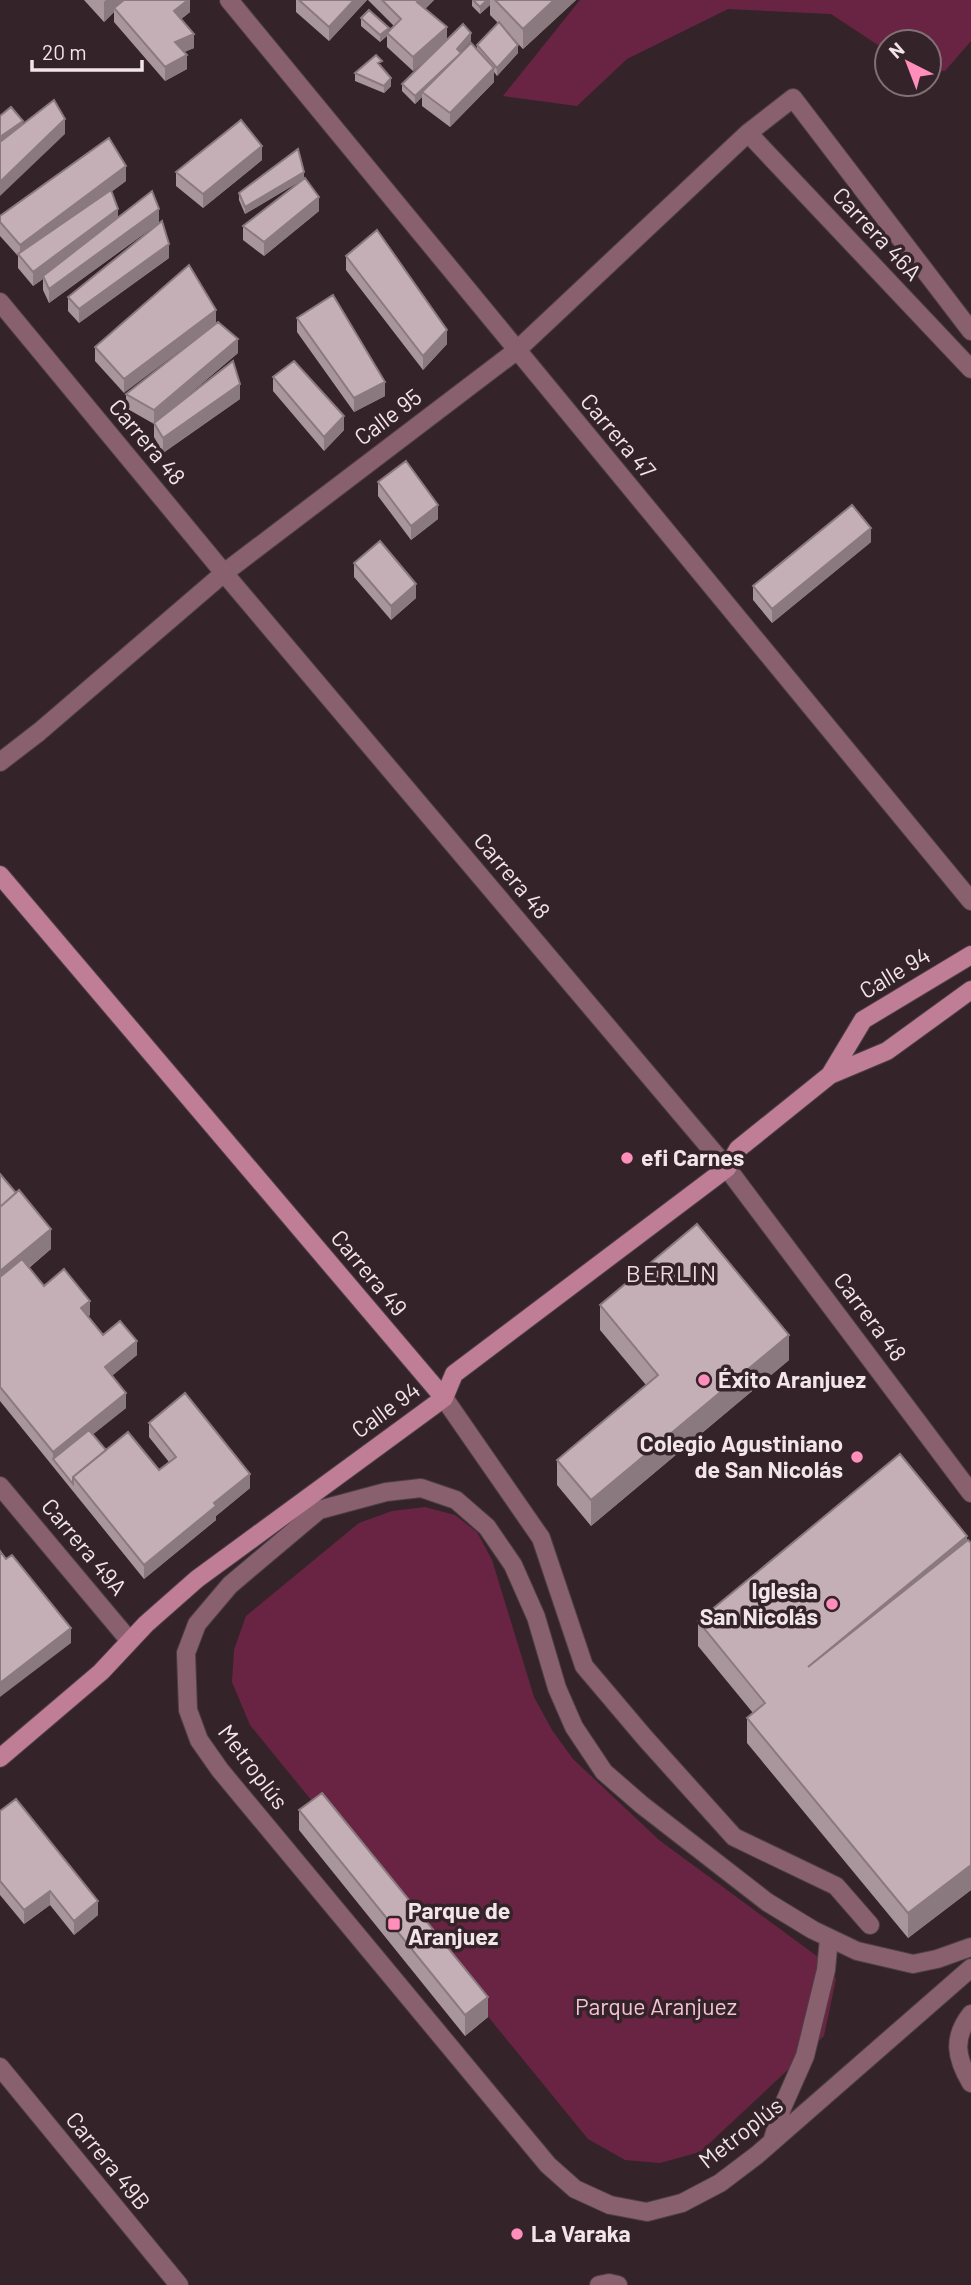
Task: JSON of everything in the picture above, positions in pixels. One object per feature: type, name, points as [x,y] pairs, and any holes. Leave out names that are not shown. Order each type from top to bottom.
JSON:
[{"type":"street","name":"Carrera 47","points":[[229,0],[971,901]]},
{"type":"street","name":"Calle 95","points":[[0,762],[39,732],[224,573],[516,351],[748,133],[793,98]]},
{"type":"street","name":"Carrera 46A","points":[[793,98],[971,331]]},
{"type":"street","name":"Carrera 46A","points":[[748,133],[971,369]]},
{"type":"street","name":"Carrera 48","points":[[0,302],[224,573],[727,1168],[971,1493]]},
{"type":"street","name":"Carrera 49","points":[[0,875],[444,1398],[541,1538],[584,1666],[734,1837],[836,1886],[870,1925]]},
{"type":"street","name":"Calle 94","points":[[830,1075],[863,1020],[971,956]]},
{"type":"street","name":"Calle 94","points":[[0,1758],[101,1672],[129,1640],[197,1579],[444,1398],[454,1374],[727,1168],[738,1149],[830,1075],[887,1051],[971,990]]},
{"type":"street","name":"Carrera 49A","points":[[0,1486],[129,1640]]},
{"type":"street","name":"Metroplús","points":[[971,1947],[913,1964],[857,1951],[829,1938],[767,1902],[736,1880],[604,1772],[574,1727],[557,1688],[536,1617],[513,1565],[487,1527],[456,1500],[421,1488],[386,1492],[319,1510],[230,1585],[197,1624],[186,1653],[186,1677],[188,1710],[199,1740],[229,1781],[548,2165],[575,2189],[611,2205],[647,2212],[682,2203],[720,2183],[772,2142],[971,1968]]},
{"type":"street","points":[[772,2142],[782,2108],[805,2056],[826,1970],[829,1938]]},
{"type":"street","points":[[971,2014],[965,2021],[957,2046],[963,2070],[971,2084]]},
{"type":"street","name":"Carrera 49B","points":[[0,2067],[179,2285]]},
{"type":"green space","points":[[580,0],[971,0],[971,41],[945,71],[943,28],[873,28],[873,42],[831,14],[728,9],[627,59],[577,106],[503,96]]},
{"type":"green space","name":"Parque Aranjuez","points":[[425,1507],[455,1515],[477,1532],[492,1560],[534,1697],[552,1730],[573,1759],[659,1840],[818,1957],[836,1979],[824,2036],[700,2152],[660,2163],[625,2160],[588,2139],[250,1725],[232,1682],[234,1650],[246,1616],[359,1523],[392,1511]]},
{"type":"building","points":[[124,0],[188,0],[174,11],[194,34],[175,42],[187,55],[165,67],[114,8]]},
{"type":"building","points":[[299,0],[354,0],[329,27]]},
{"type":"building","points":[[382,0],[420,0],[417,2],[447,27],[413,57],[387,33],[401,19]]},
{"type":"building","points":[[473,0],[487,0],[480,7]]},
{"type":"building","points":[[495,0],[554,0],[523,29]]},
{"type":"building","points":[[369,10],[389,28],[380,35],[361,18]]},
{"type":"building","points":[[499,22],[518,45],[497,68],[477,45]]},
{"type":"building","points":[[463,24],[471,33],[457,49],[461,53],[415,96],[402,84]]},
{"type":"building","points":[[471,43],[494,68],[450,113],[422,92]]},
{"type":"building","points":[[376,55],[382,61],[378,63],[391,78],[384,86],[355,73]]},
{"type":"building","points":[[54,100],[65,119],[0,182],[0,142]]},
{"type":"building","points":[[11,107],[23,121],[0,137],[0,116]]},
{"type":"building","points":[[241,120],[262,146],[203,194],[176,172]]},
{"type":"building","points":[[109,138],[126,166],[20,245],[0,222],[0,216]]},
{"type":"building","points":[[298,149],[304,172],[245,207],[239,193]]},
{"type":"building","points":[[305,178],[319,197],[264,242],[243,226]]},
{"type":"building","points":[[111,190],[118,209],[33,272],[18,254]]},
{"type":"building","points":[[152,191],[159,209],[49,289],[43,276]]},
{"type":"building","points":[[162,221],[169,244],[79,309],[68,297]]},
{"type":"building","points":[[377,230],[447,330],[423,356],[346,256]]},
{"type":"building","points":[[189,265],[216,310],[124,379],[95,347]]},
{"type":"building","points":[[333,295],[385,382],[354,398],[297,318]]},
{"type":"building","points":[[218,322],[238,339],[154,410],[126,394]]},
{"type":"building","points":[[233,361],[240,384],[163,438],[154,423]]},
{"type":"building","points":[[294,361],[344,416],[324,437],[273,377]]},
{"type":"building","points":[[406,461],[438,505],[411,526],[378,482]]},
{"type":"building","points":[[852,505],[871,528],[772,609],[753,586]]},
{"type":"building","points":[[380,541],[416,584],[391,606],[354,563]]},
{"type":"building","points":[[0,1174],[16,1193],[0,1207]]},
{"type":"building","points":[[19,1190],[51,1229],[0,1271],[0,1207]]},
{"type":"building","name":"Éxito Aranjuez","points":[[697,1224],[789,1335],[591,1500],[557,1460],[658,1375],[600,1305]]},
{"type":"building","points":[[22,1259],[44,1286],[64,1269],[90,1301],[81,1308],[103,1335],[120,1321],[137,1341],[105,1367],[126,1393],[53,1452],[0,1387],[0,1277]]},
{"type":"building","points":[[185,1393],[250,1474],[214,1503],[216,1506],[144,1565],[73,1477],[128,1432],[159,1470],[176,1457],[149,1423]]},
{"type":"building","points":[[89,1430],[106,1450],[73,1477],[73,1484],[53,1459]]},
{"type":"building","points":[[900,1454],[967,1536],[808,1667],[968,1540],[971,1543],[971,1865],[908,1913],[747,1718],[765,1703],[698,1621]]},
{"type":"building","points":[[0,1551],[6,1559],[12,1555],[71,1628],[0,1683]]},
{"type":"building","points":[[322,1793],[488,1997],[465,2015],[299,1810]]},
{"type":"building","points":[[16,1799],[98,1901],[74,1921],[50,1891],[24,1910],[0,1881],[0,1811]]},
{"type":"place","name":"efi Carnes","points":[[627,1158]]},
{"type":"place","name":"Éxito Aranjuez","points":[[704,1380]]},
{"type":"place","name":"Colegio Agustiniano de San Nicolás","points":[[857,1457]]},
{"type":"place","name":"Iglesia San Nicolás","points":[[832,1604]]},
{"type":"place","name":"Parque de Aranjuez","points":[[394,1924]]},
{"type":"place","name":"La Varaka","points":[[517,2234]]},
{"type":"district","name":"BERLIN","points":[[672,1274]]}]
